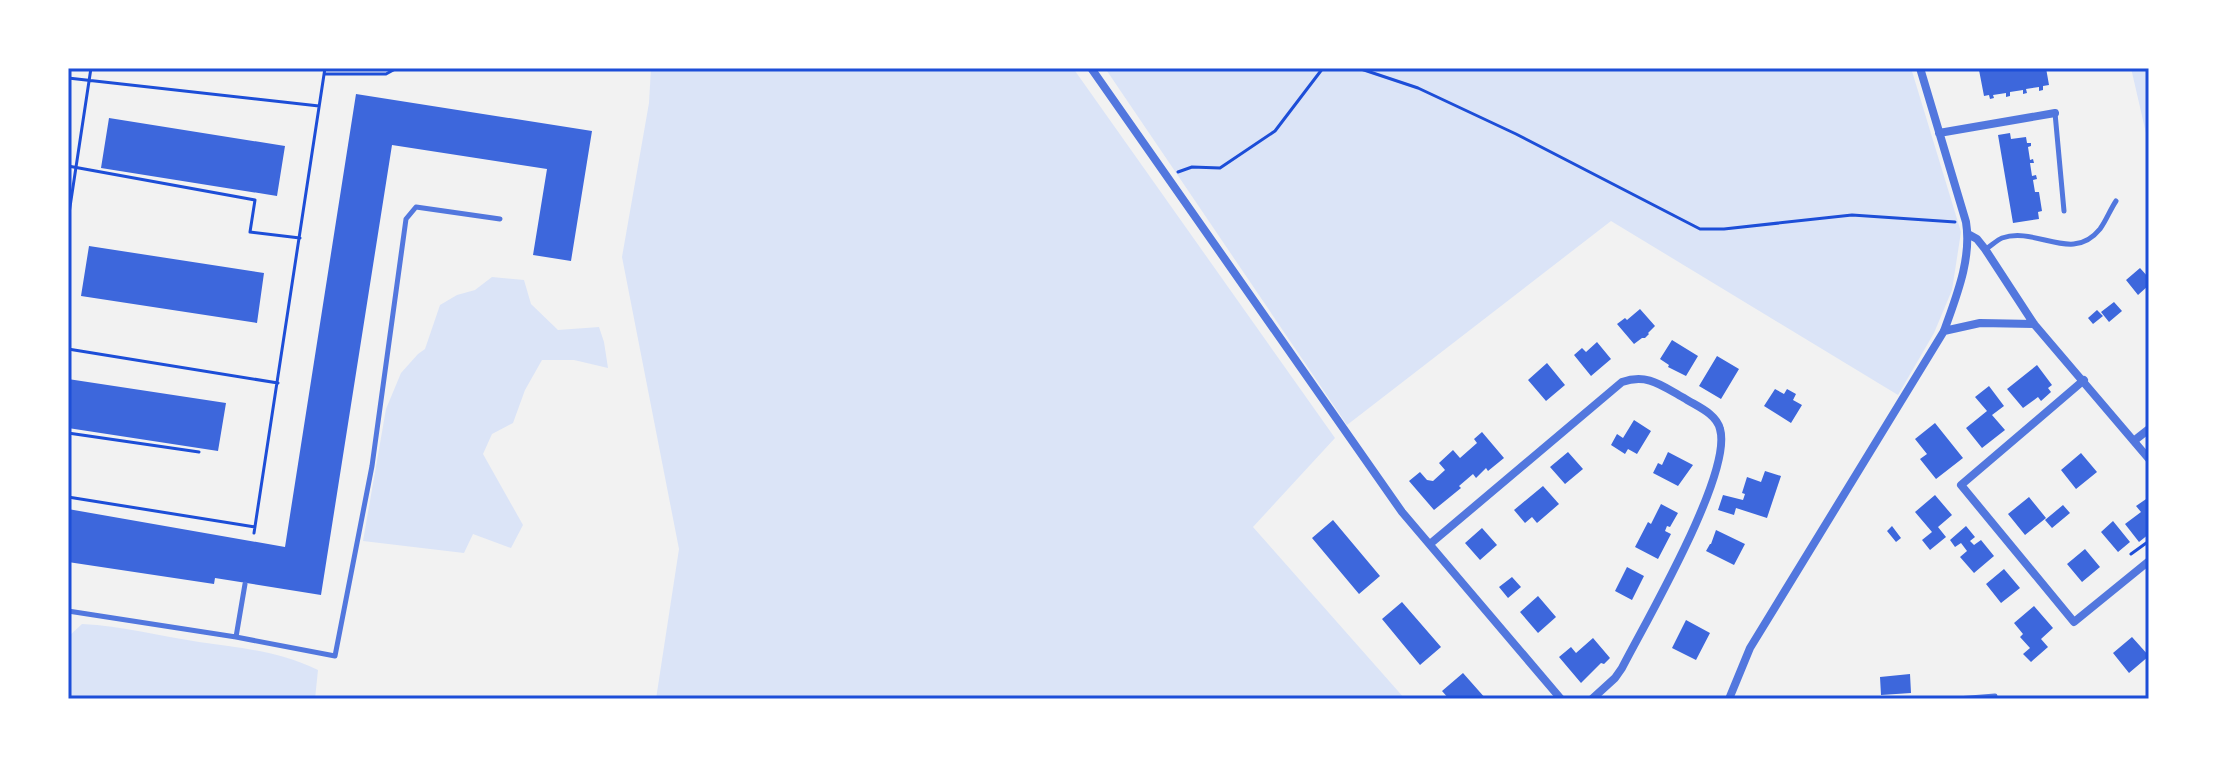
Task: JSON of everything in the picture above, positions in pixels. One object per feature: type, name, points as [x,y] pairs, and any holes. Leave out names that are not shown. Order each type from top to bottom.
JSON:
[{"type":"street","points":[[1091,68],[1402,512],[1561,699]]},
{"type":"street","points":[[1729,699],[1750,648],[1944,331],[1961,282],[1968,234],[1966,222],[1920,68]]},
{"type":"street","points":[[1939,133],[2055,113]]},
{"type":"street","points":[[1968,234],[1985,249],[2034,324],[2149,459]]},
{"type":"street","points":[[1944,331],[1980,323],[2034,324]]},
{"type":"street","points":[[1430,544],[1622,382],[1634,378],[1651,379],[1709,413],[1720,426],[1722,444],[1720,461],[1707,497],[1622,668],[1592,699]]},
{"type":"street","points":[[2084,380],[1961,485],[2074,622],[2149,561]]},
{"type":"street","points":[[2135,440],[2149,429]]},
{"type":"lane","points":[[2055,113],[2064,211]]},
{"type":"lane","points":[[1985,249],[2003,238],[2025,235],[2067,245],[2084,243],[2099,230],[2116,201]]},
{"type":"lane","points":[[68,611],[335,656],[372,466],[406,219],[416,207],[500,219]]},
{"type":"lane","points":[[236,637],[245,584]]},
{"type":"lane","points":[[1957,699],[1995,696]]},
{"type":"path","points":[[68,220],[91,68]]},
{"type":"path","points":[[254,533],[325,68]]},
{"type":"path","points":[[324,74],[386,74],[397,68]]},
{"type":"path","points":[[1180,171],[1192,167],[1220,168],[1275,131],[1323,68]]},
{"type":"path","points":[[1358,68],[1418,88],[1516,134],[1700,229],[1852,215],[1966,222]]},
{"type":"path","points":[[68,78],[319,106]]},
{"type":"path","points":[[68,166],[255,200],[250,232],[300,238]]},
{"type":"path","points":[[68,349],[278,383]]},
{"type":"path","points":[[68,433],[199,452]]},
{"type":"path","points":[[68,497],[255,527]]},
{"type":"path","points":[[2131,554],[2149,541]]},
{"type":"shaded area","points":[[651,68],[1073,68],[1335,438],[1253,527],[1405,699],[656,699],[679,549],[622,257],[649,103]]},
{"type":"shaded area","points":[[1105,68],[1911,68],[1961,232],[1952,290],[1934,333],[1898,395],[1611,221],[1347,425]]},
{"type":"shaded area","points":[[2131,68],[2149,68],[2149,143],[2148,142]]},
{"type":"shaded area","points":[[492,277],[524,280],[531,304],[558,330],[599,327],[608,368],[574,360],[542,360],[525,390],[513,423],[492,434],[483,454],[523,525],[511,548],[473,534],[464,553],[363,541],[386,409],[401,373],[425,349],[440,305],[457,295],[475,290]]},
{"type":"shaded area","points":[[82,624],[245,648],[288,658],[318,670],[315,699],[72,699],[69,691],[69,636]]},
{"type":"building","points":[[2046,68],[2049,85],[2039,91],[2039,87],[2026,89],[2027,93],[2023,94],[2023,90],[2010,92],[2010,96],[2006,97],[2006,93],[1993,95],[1994,98],[1990,99],[1989,95],[1984,96],[1979,70]]},
{"type":"building","points":[[356,94],[592,131],[571,261],[533,255],[547,169],[392,145],[321,595],[215,578],[214,584],[68,562],[68,509],[285,547]]},
{"type":"building","points":[[109,118],[285,146],[277,196],[101,168]]},
{"type":"building","points":[[2010,133],[2011,139],[2026,137],[2027,143],[2031,143],[2028,147],[2030,160],[2033,159],[2034,163],[2030,163],[2032,176],[2036,175],[2037,179],[2033,180],[2035,192],[2039,192],[2042,211],[2038,212],[2039,219],[2013,223],[1998,135]]},
{"type":"building","points":[[89,246],[264,273],[257,323],[81,296]]},
{"type":"building","points":[[2140,268],[2149,278],[2149,285],[2138,295],[2126,280]]},
{"type":"building","points":[[2114,302],[2122,311],[2109,322],[2101,312]]},
{"type":"building","points":[[1640,309],[1655,326],[1645,338],[1634,344],[1617,324]]},
{"type":"building","points":[[2097,310],[2103,316],[2093,324],[2088,318]]},
{"type":"building","points":[[1672,340],[1698,356],[1686,376],[1660,359]]},
{"type":"building","points":[[1597,342],[1611,359],[1591,376],[1574,355],[1582,348],[1586,352]]},
{"type":"building","points":[[1717,356],[1739,369],[1721,399],[1699,386]]},
{"type":"building","points":[[1547,363],[1565,385],[1546,401],[1528,380]]},
{"type":"building","points":[[2037,365],[2052,385],[2048,388],[2051,392],[2041,401],[2038,397],[2023,408],[2007,389]]},
{"type":"building","points":[[68,379],[226,403],[218,451],[68,428]]},
{"type":"building","points":[[1989,386],[2004,406],[1992,415],[2005,430],[1982,448],[1966,428],[1987,411],[1975,397]]},
{"type":"building","points":[[1775,389],[1784,394],[1787,389],[1796,394],[1793,400],[1802,405],[1791,423],[1764,406]]},
{"type":"building","points":[[1634,420],[1651,431],[1637,454],[1628,449],[1625,454],[1611,445],[1617,434],[1623,438]]},
{"type":"building","points":[[1935,423],[1963,458],[1936,479],[1920,459],[1927,454],[1915,439]]},
{"type":"building","points":[[1482,432],[1504,458],[1476,478],[1473,474],[1434,510],[1409,481],[1420,472],[1427,480],[1433,481],[1445,470],[1439,463],[1453,450],[1460,458],[1477,443],[1474,439]]},
{"type":"building","points":[[1568,452],[1583,469],[1565,484],[1550,467]]},
{"type":"building","points":[[1668,452],[1693,465],[1678,486],[1653,473],[1658,463],[1662,465]]},
{"type":"building","points":[[2081,453],[2097,472],[2076,489],[2061,470]]},
{"type":"building","points":[[1765,471],[1781,476],[1767,518],[1736,508],[1734,515],[1718,510],[1723,495],[1743,500],[1747,477],[1761,482]]},
{"type":"building","points":[[1543,486],[1559,504],[1537,523],[1532,517],[1525,523],[1514,510]]},
{"type":"building","points":[[1935,495],[1952,515],[1938,527],[1946,537],[1930,550],[1922,540],[1932,532],[1915,512]]},
{"type":"building","points":[[2029,497],[2046,518],[2025,535],[2008,514]]},
{"type":"building","points":[[2149,497],[2149,534],[2139,542],[2125,524],[2141,512],[2136,506]]},
{"type":"building","points":[[1661,504],[1678,513],[1670,527],[1667,526],[1665,531],[1671,534],[1658,559],[1635,547]]},
{"type":"building","points":[[2063,505],[2070,513],[2052,528],[2045,520]]},
{"type":"building","points":[[1333,520],[1380,576],[1359,594],[1312,538]]},
{"type":"building","points":[[2113,521],[2130,542],[2118,552],[2101,532]]},
{"type":"building","points":[[1892,526],[1901,538],[1896,542],[1887,531]]},
{"type":"building","points":[[1966,526],[1975,537],[1970,541],[1974,545],[1981,540],[1994,556],[1974,573],[1960,557],[1967,551],[1961,543],[1955,547],[1950,540]]},
{"type":"building","points":[[1482,528],[1497,545],[1480,560],[1465,543]]},
{"type":"building","points":[[1716,530],[1745,544],[1734,565],[1706,551]]},
{"type":"building","points":[[2085,549],[2100,567],[2082,582],[2067,564]]},
{"type":"building","points":[[1627,567],[1644,576],[1632,600],[1615,591]]},
{"type":"building","points":[[2004,569],[2020,588],[2001,603],[1986,584]]},
{"type":"building","points":[[1512,577],[1521,587],[1508,598],[1499,587]]},
{"type":"building","points":[[1538,596],[1556,617],[1538,633],[1520,612]]},
{"type":"building","points":[[1402,602],[1441,647],[1420,665],[1382,619]]},
{"type":"building","points":[[2034,606],[2053,628],[2041,639],[2048,647],[2031,662],[2023,654],[2030,648],[2020,637],[2023,634],[2014,623]]},
{"type":"building","points":[[1686,620],[1710,633],[1696,660],[1672,648]]},
{"type":"building","points":[[2132,637],[2149,656],[2129,673],[2113,653]]},
{"type":"building","points":[[1593,638],[1610,658],[1581,683],[1559,657],[1571,647],[1576,653]]},
{"type":"building","points":[[1463,673],[1486,699],[1449,699],[1442,691]]},
{"type":"building","points":[[1910,674],[1911,693],[1881,695],[1880,677]]}]
